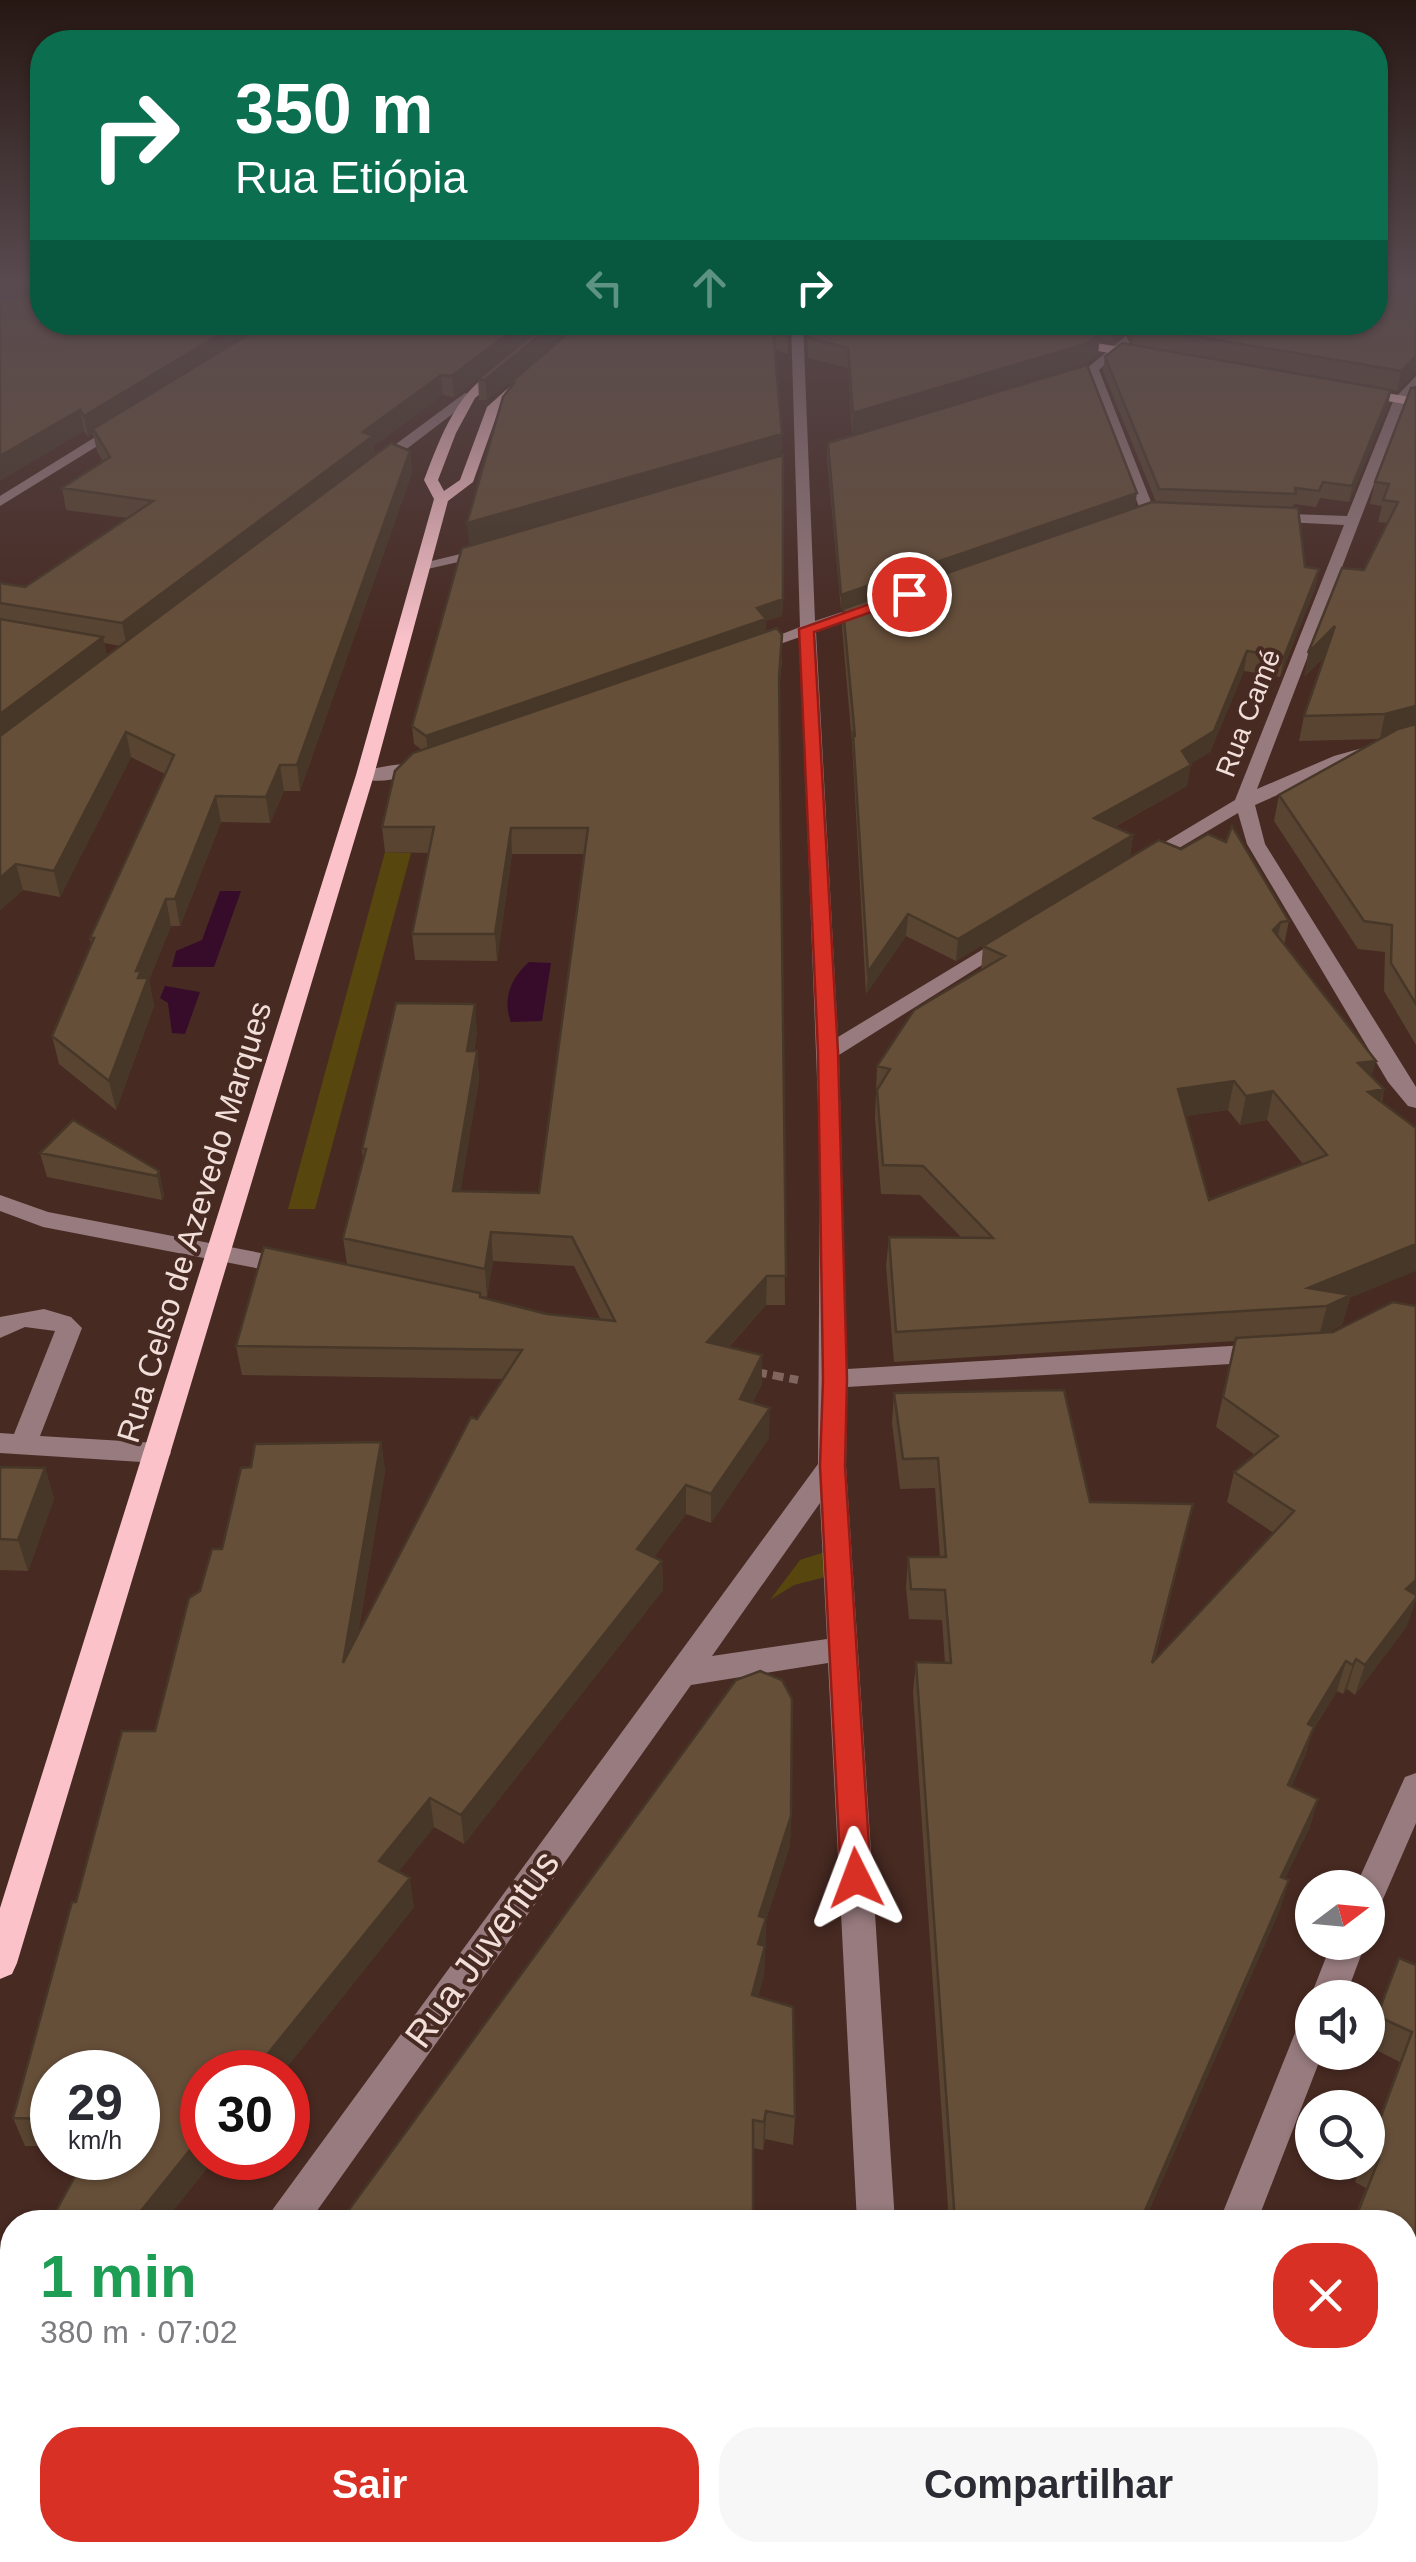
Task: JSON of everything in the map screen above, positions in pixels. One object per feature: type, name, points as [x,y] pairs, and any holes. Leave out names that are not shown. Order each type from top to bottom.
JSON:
[{"type":"main road","name":"Rua Celso de Azevedo Marques","points":[[441,499],[431,480],[449,433],[466,404]]},
{"type":"main road","name":"Rua Celso de Azevedo Marques","points":[[2,1945],[366,775],[441,499],[466,482],[491,411],[499,404]]},
{"type":"street","points":[[356,480],[460,404]]},
{"type":"street","points":[[799,404],[828,1052],[835,1379],[832,1466],[875,2210]]},
{"type":"street","points":[[1105,404],[1148,512]]},
{"type":"street","name":"Rua Camé","points":[[1406,404],[1354,521],[1244,800],[1256,844],[1278,884],[1398,1082],[1416,1101]]},
{"type":"street","points":[[0,502],[144,413]]},
{"type":"street","points":[[1130,518],[1148,512],[1168,512]]},
{"type":"street","points":[[1246,516],[1354,521]]},
{"type":"street","points":[[423,565],[512,544]]},
{"type":"street","points":[[734,655],[896,598]]},
{"type":"street","points":[[1128,870],[1244,800],[1317,766],[1416,738]]},
{"type":"street","points":[[366,775],[404,772],[441,759]]},
{"type":"street","points":[[828,1052],[1028,931]]},
{"type":"street","points":[[0,1203],[43,1219],[219,1250],[316,1272]]},
{"type":"street","points":[[0,1329],[23,1318],[60,1320],[69,1328],[12,1444],[157,1453]]},
{"type":"street","points":[[835,1379],[1286,1352]]},
{"type":"street","name":"Rua Juventus","points":[[295,2210],[832,1466]]},
{"type":"street","points":[[678,1676],[729,1664],[842,1649]]},
{"type":"street","points":[[1379,1870],[1416,1786]]},
{"type":"street","points":[[1243,2210],[1298,2070]]},
{"type":"path","points":[[755,1372],[792,1380],[835,1379]]},
{"type":"shaded area","points":[[385,852],[411,853],[315,1209],[288,1209]]},
{"type":"shaded area","points":[[220,891],[241,891],[214,967],[172,967],[176,951],[202,940]]},
{"type":"shaded area","points":[[529,962],[551,963],[542,1021],[511,1022],[507,1005],[510,989]]},
{"type":"shaded area","points":[[165,986],[200,992],[185,1034],[172,1033],[168,1003],[160,998]]},
{"type":"shaded area","points":[[831,1550],[833,1575],[794,1585],[770,1600],[800,1560]]},
{"type":"building","points":[[0,404],[105,404],[84,416],[80,410],[0,456]]},
{"type":"building","points":[[135,404],[402,404],[363,432],[373,436],[122,623],[0,603],[0,583],[25,587],[153,501],[62,488],[110,457],[93,429]]},
{"type":"building","points":[[501,404],[779,404],[782,434],[467,523]]},
{"type":"building","points":[[852,404],[885,404],[853,413]]},
{"type":"building","points":[[959,404],[1102,404],[1137,493],[841,595],[828,443]]},
{"type":"building","points":[[1124,404],[1385,404],[1352,486],[1323,482],[1319,491],[1295,488],[1296,494],[1159,489]]},
{"type":"building","points":[[1405,404],[1416,404],[1416,706],[1385,714],[1304,716],[1335,626],[1308,653],[1342,568],[1364,570],[1398,502],[1383,500],[1389,484],[1375,482]]},
{"type":"building","points":[[391,443],[410,451],[297,765],[280,765],[266,797],[216,796],[175,899],[166,899],[136,971],[141,971],[138,978],[148,978],[109,1081],[52,1036],[94,938],[90,938],[174,755],[126,732],[54,871],[16,864],[0,878],[0,736]]},
{"type":"building","points":[[783,455],[783,599],[757,608],[766,619],[426,736],[412,726],[462,548]]},
{"type":"building","points":[[1152,502],[1298,508],[1305,567],[1319,569],[1284,657],[1247,651],[1214,731],[1182,751],[1191,765],[1094,818],[1133,835],[958,939],[908,914],[868,972],[853,734],[855,737],[843,609]]},
{"type":"building","points":[[0,619],[103,637],[0,714]]},
{"type":"building","points":[[777,628],[782,635],[779,677],[786,1276],[767,1276],[707,1342],[762,1355],[740,1399],[770,1408],[711,1494],[686,1485],[637,1549],[662,1561],[461,1815],[430,1798],[379,1861],[410,1878],[271,2050],[180,2050],[180,2162],[142,2210],[57,2210],[73,2180],[160,2180],[160,2050],[32,2050],[122,1731],[155,1731],[189,1598],[200,1591],[212,1549],[222,1549],[241,1468],[251,1467],[255,1444],[381,1442],[343,1663],[471,1417],[477,1419],[522,1350],[236,1346],[264,1247],[480,1293],[480,1297],[547,1314],[615,1321],[572,1237],[491,1232],[485,1269],[343,1238],[396,1003],[475,1004],[467,1051],[477,1051],[453,1191],[539,1193],[588,828],[511,828],[495,934],[412,934],[434,827],[382,827],[395,771],[413,753]]},
{"type":"building","points":[[1416,724],[1416,1004],[1391,963],[1392,925],[1364,921],[1279,795],[1398,729]]},
{"type":"building","points":[[1232,826],[1289,921],[1281,922],[1273,930],[1376,1061],[1358,1063],[1384,1089],[1368,1092],[1416,1128],[1416,1244],[1308,1288],[1351,1295],[1327,1306],[896,1332],[889,1237],[993,1238],[923,1166],[883,1165],[877,1090],[890,1069],[877,1066],[914,1010],[1005,956],[983,946],[1159,840],[1181,849],[1208,834],[1226,842]],"holes":[[[1234,1081],[1246,1096],[1273,1091],[1327,1155],[1209,1200],[1178,1089]]]},
{"type":"building","points":[[73,1120],[159,1171],[157,1176],[40,1153]]},
{"type":"building","points":[[1393,1302],[1416,1306],[1416,1580],[1406,1589],[1416,1598],[1365,1665],[1356,1659],[1353,1665],[1346,1661],[1308,1724],[1314,1727],[1288,1785],[1318,1799],[1281,1877],[1289,1880],[1145,2210],[954,2210],[916,1662],[951,1663],[945,1590],[911,1589],[908,1557],[946,1557],[938,1458],[903,1459],[894,1393],[1064,1390],[1090,1502],[1193,1504],[1152,1663],[1294,1511],[1234,1472],[1278,1436],[1223,1397],[1236,1338],[1333,1332]]},
{"type":"building","points":[[0,1467],[45,1468],[18,1540],[0,1539]]},
{"type":"building","points":[[760,1671],[782,1680],[792,1699],[791,1816],[759,1916],[766,1918],[758,1944],[765,1946],[752,1995],[793,2007],[795,2117],[766,2111],[764,2122],[753,2120],[753,2210],[349,2210],[736,1680]]},
{"type":"building","points":[[1399,1958],[1416,1965],[1416,2210],[1359,2210],[1371,2180],[1385,2180],[1385,2106],[1412,2032],[1385,2020],[1385,1995]]},
{"type":"building","points":[[30,2056],[30,2118],[13,2118]]},
{"type":"route","points":[[856,1878],[832,1466],[835,1379],[828,1052],[807,629],[909,594]]}]
